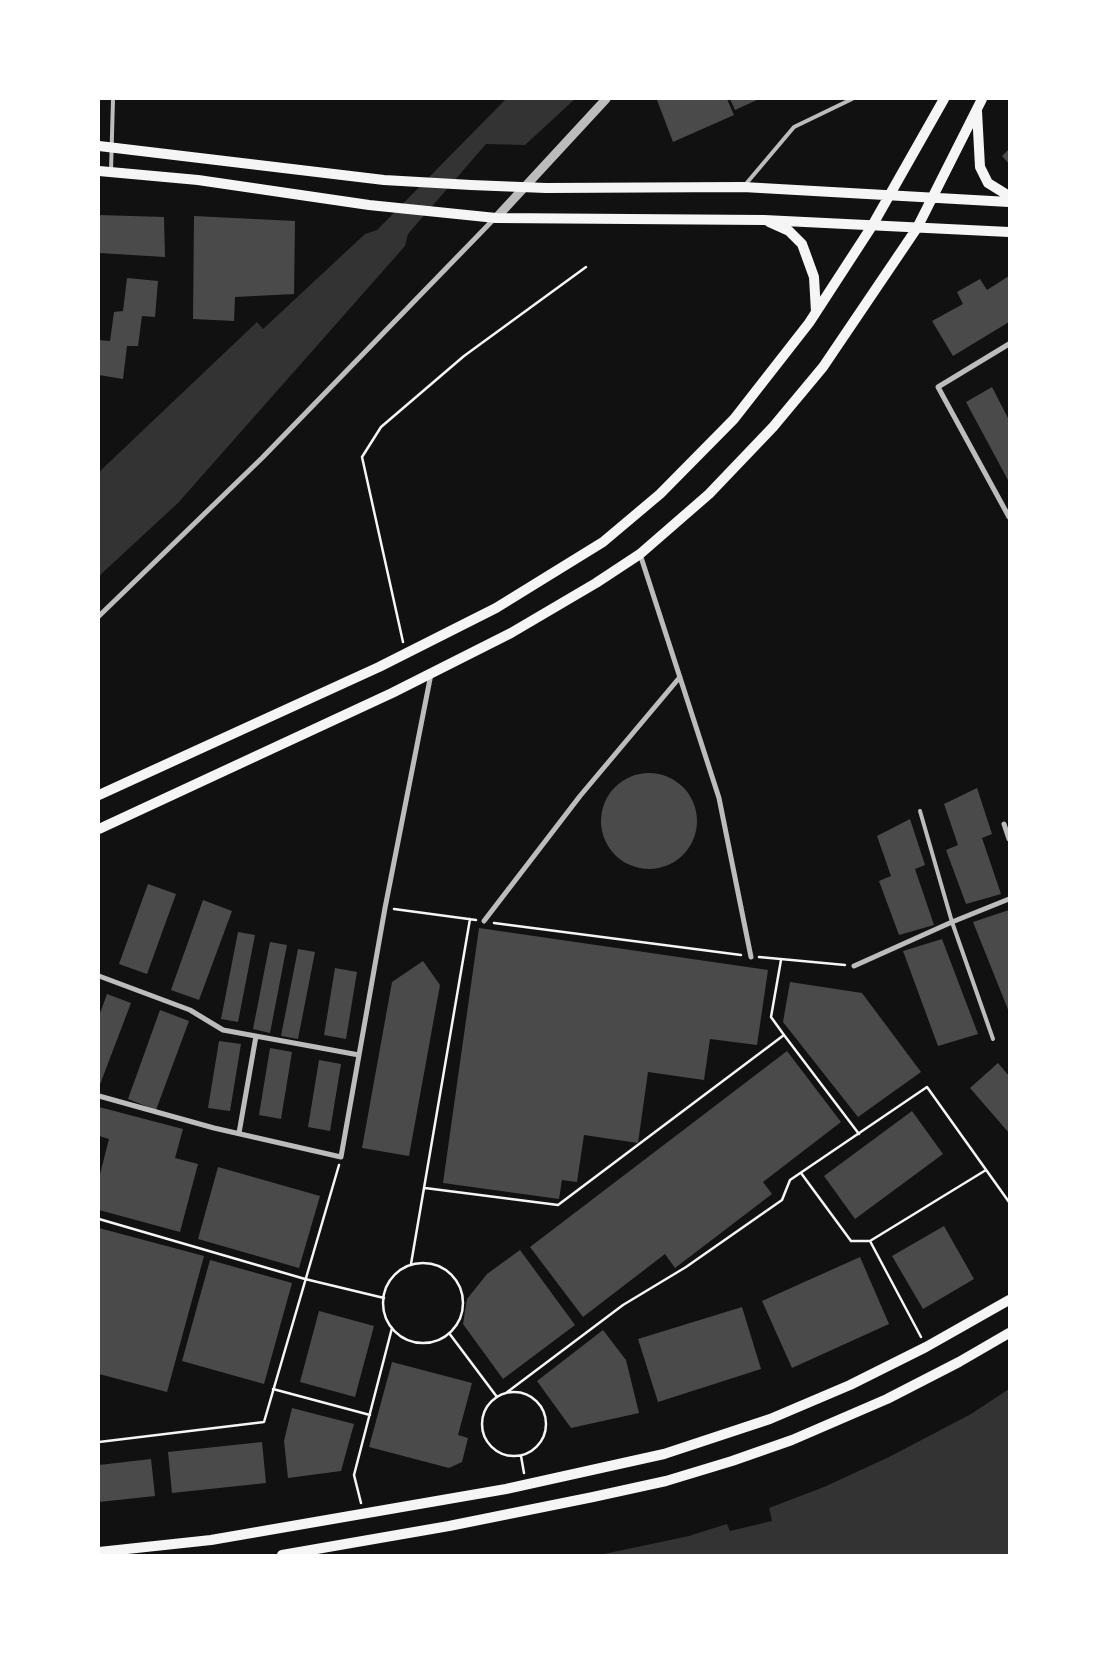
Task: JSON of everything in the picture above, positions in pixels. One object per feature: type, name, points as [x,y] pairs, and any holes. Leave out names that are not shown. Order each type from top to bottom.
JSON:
[{"type":"main road","points":[[99,796],[406,653],[496,608],[610,536],[660,494],[734,419],[816,313],[872,226],[888,194],[944,99]]},
{"type":"main road","points":[[979,103],[980,167],[988,183],[1009,196]]},
{"type":"main road","points":[[99,829],[431,673],[511,633],[596,583],[640,554],[709,494],[773,427],[823,367],[917,228],[979,103]]},
{"type":"main road","points":[[99,146],[112,146],[384,180],[524,188],[743,187],[1009,202]]},
{"type":"main road","points":[[99,171],[198,180],[369,205],[496,218],[764,220],[1009,232]]},
{"type":"main road","points":[[764,220],[789,231],[802,244],[814,277],[816,313]]},
{"type":"main road","points":[[99,1552],[211,1540],[526,1484],[664,1454],[770,1419],[850,1385],[926,1347],[1009,1300]]},
{"type":"main road","points":[[282,1555],[593,1498],[666,1481],[723,1464],[792,1440],[887,1399],[959,1362],[1009,1333]]},
{"type":"street","points":[[99,616],[262,458],[496,218],[606,99]]},
{"type":"street","points":[[1009,344],[938,387],[1009,517]]},
{"type":"street","points":[[640,554],[719,798],[751,956]]},
{"type":"street","points":[[99,1096],[239,1134],[341,1157],[431,673]]},
{"type":"street","points":[[484,921],[580,796],[680,677]]},
{"type":"street","points":[[1004,824],[1009,840]]},
{"type":"street","points":[[854,966],[952,922],[1009,899]]},
{"type":"street","points":[[99,976],[190,1010],[224,1030],[359,1055]]},
{"type":"street","points":[[239,1134],[256,1036]]},
{"type":"lane","points":[[111,171],[113,99]]},
{"type":"lane","points":[[743,187],[794,127],[852,99]]},
{"type":"lane","points":[[920,811],[952,922],[993,1039]]},
{"type":"path","points":[[406,653],[362,457],[381,427],[464,356],[586,267]]},
{"type":"path","points":[[386,908],[781,960],[854,966]]},
{"type":"path","points":[[412,1264],[470,919]]},
{"type":"path","points":[[781,960],[771,1017],[860,1134]]},
{"type":"path","points":[[425,1188],[558,1205],[784,1035]]},
{"type":"path","points":[[506,1393],[516,1392],[531,1397],[542,1407],[546,1417],[543,1439],[536,1448],[521,1456],[505,1456],[495,1451],[487,1443],[482,1432],[484,1412],[497,1397],[506,1393],[623,1305],[686,1268],[782,1200],[790,1180],[927,1087],[1009,1202]]},
{"type":"path","points":[[99,1442],[264,1422],[341,1157]]},
{"type":"path","points":[[801,1173],[851,1240],[870,1241],[986,1170]]},
{"type":"path","points":[[99,1219],[305,1279],[384,1298]]},
{"type":"path","points":[[870,1241],[926,1347]]},
{"type":"path","points":[[424,1262],[436,1264],[448,1270],[462,1291],[463,1305],[460,1318],[449,1333],[429,1342],[415,1342],[402,1337],[392,1328],[385,1316],[384,1298],[391,1278],[400,1270],[412,1264],[424,1262]]},
{"type":"path","points":[[365,1513],[354,1475],[392,1328]]},
{"type":"path","points":[[449,1333],[497,1397]]},
{"type":"path","points":[[274,1389],[370,1415]]},
{"type":"path","points":[[521,1456],[526,1484]]},
{"type":"shaded area","points":[[506,99],[575,99],[525,145],[486,144],[408,234],[405,246],[178,503],[99,576],[99,472],[257,322],[263,329],[365,234],[377,230]]},
{"type":"shaded area","points":[[1009,1389],[1009,1555],[599,1555],[689,1536],[727,1524],[730,1531],[772,1521],[769,1508],[824,1487],[889,1457],[971,1414]]},
{"type":"building","points":[[727,99],[734,115],[673,142],[657,100]]},
{"type":"building","points":[[730,99],[759,99],[735,110]]},
{"type":"building","points":[[1009,149],[1009,164],[1002,156]]},
{"type":"building","points":[[99,215],[164,217],[165,257],[99,253]]},
{"type":"building","points":[[194,216],[295,221],[294,294],[235,297],[234,321],[193,319]]},
{"type":"building","points":[[1009,276],[1009,322],[953,356],[932,321],[963,304],[957,292],[980,279],[987,290]]},
{"type":"building","points":[[127,278],[158,281],[155,317],[142,316],[138,346],[127,346],[123,379],[99,375],[99,340],[110,341],[114,312],[123,311]]},
{"type":"building","points":[[992,387],[1009,420],[1009,482],[966,402]]},
{"type":"building","points":[[649,773],[667,777],[683,787],[693,803],[697,821],[693,839],[683,855],[667,865],[649,869],[631,865],[615,855],[605,839],[601,821],[605,803],[615,787],[631,777]]},
{"type":"building","points":[[977,788],[992,834],[982,838],[1001,894],[966,904],[946,850],[958,845],[944,804]]},
{"type":"building","points":[[910,819],[925,865],[915,869],[934,925],[899,935],[879,881],[891,876],[877,836]]},
{"type":"building","points":[[148,884],[176,894],[147,974],[119,964]]},
{"type":"building","points":[[203,900],[232,911],[199,1000],[171,990]]},
{"type":"building","points":[[1009,910],[1009,1012],[973,922]]},
{"type":"building","points":[[479,928],[768,970],[757,1045],[710,1039],[704,1080],[648,1072],[638,1143],[584,1135],[577,1182],[562,1180],[559,1199],[443,1183]]},
{"type":"building","points":[[238,932],[255,935],[238,1022],[221,1019]]},
{"type":"building","points":[[942,939],[978,1034],[938,1046],[903,951]]},
{"type":"building","points":[[270,942],[287,945],[270,1033],[253,1029]]},
{"type":"building","points":[[298,949],[315,952],[298,1039],[281,1036]]},
{"type":"building","points":[[423,961],[440,985],[409,1156],[362,1148],[392,982]]},
{"type":"building","points":[[335,968],[357,972],[346,1039],[324,1035]]},
{"type":"building","points":[[790,982],[862,993],[921,1072],[858,1117],[783,1022]]},
{"type":"building","points":[[107,994],[131,1003],[99,1087],[99,1016]]},
{"type":"building","points":[[160,1010],[189,1021],[156,1110],[128,1099]]},
{"type":"building","points":[[219,1041],[241,1044],[230,1111],[208,1108]]},
{"type":"building","points":[[270,1048],[292,1052],[281,1119],[259,1115]]},
{"type":"building","points":[[787,1051],[841,1122],[763,1182],[772,1194],[675,1268],[665,1254],[583,1317],[530,1247]]},
{"type":"building","points":[[319,1060],[341,1064],[330,1131],[308,1127]]},
{"type":"building","points":[[998,1063],[1009,1076],[1009,1133],[970,1088]]},
{"type":"building","points":[[99,1107],[183,1129],[175,1158],[198,1164],[180,1232],[99,1210],[99,1178],[109,1139],[99,1136]]},
{"type":"building","points":[[912,1111],[943,1154],[855,1219],[824,1176]]},
{"type":"building","points":[[218,1167],[320,1196],[299,1268],[198,1239]]},
{"type":"building","points":[[944,1226],[974,1279],[923,1309],[892,1256]]},
{"type":"building","points":[[99,1228],[204,1256],[167,1392],[99,1374]]},
{"type":"building","points":[[520,1250],[575,1325],[503,1379],[463,1324],[467,1299],[487,1274]]},
{"type":"building","points":[[860,1257],[889,1324],[792,1368],[762,1301]]},
{"type":"building","points":[[210,1260],[292,1283],[264,1384],[182,1361]]},
{"type":"building","points":[[742,1307],[761,1369],[658,1402],[638,1339]]},
{"type":"building","points":[[319,1311],[374,1326],[355,1397],[300,1382]]},
{"type":"building","points":[[603,1330],[626,1360],[639,1413],[571,1428],[537,1381]]},
{"type":"building","points":[[392,1362],[472,1383],[458,1435],[468,1438],[462,1462],[449,1468],[369,1447]]},
{"type":"building","points":[[292,1408],[354,1424],[341,1471],[288,1478],[284,1441]]},
{"type":"building","points":[[262,1442],[266,1483],[172,1493],[168,1452]]},
{"type":"building","points":[[151,1459],[155,1496],[99,1502],[99,1465]]}]
